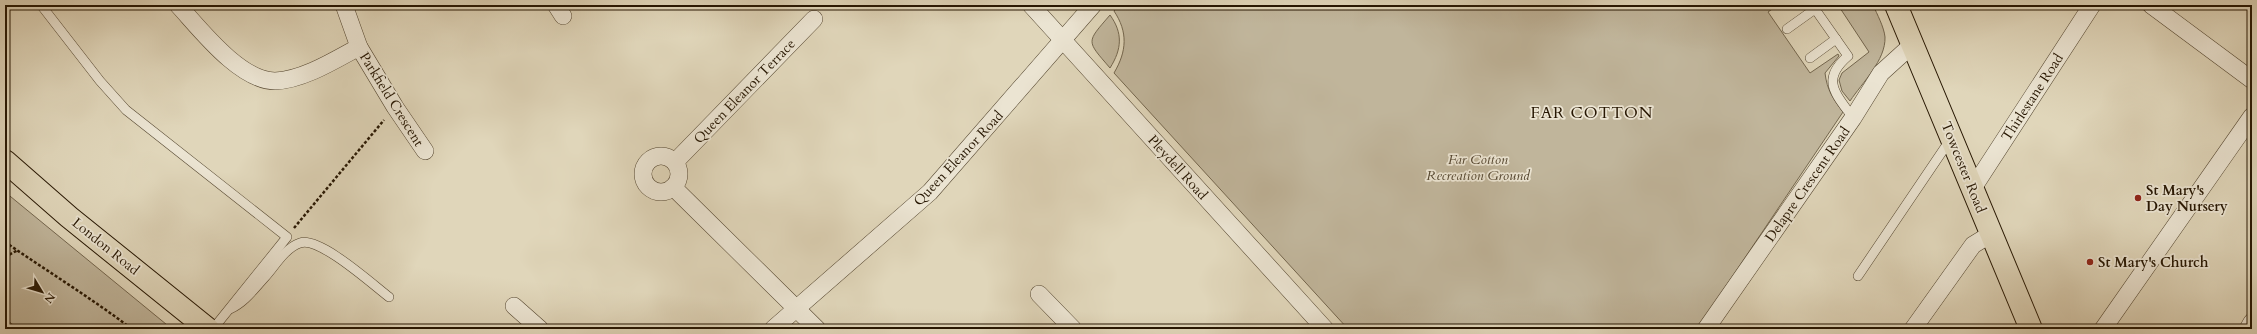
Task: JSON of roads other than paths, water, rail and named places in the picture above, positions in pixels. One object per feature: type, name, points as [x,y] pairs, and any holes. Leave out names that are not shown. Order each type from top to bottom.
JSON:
[{"type":"main road","name":"Towcester Road","points":[[1896,5],[2031,329]]},
{"type":"main road","name":"London Road","points":[[5,161],[70,217],[208,329]]},
{"type":"street","points":[[178,5],[224,55],[248,73],[274,81],[314,71],[359,47]]},
{"type":"street","name":"Parkfield Crescent","points":[[344,5],[359,47],[395,107],[425,151]]},
{"type":"street","name":"Pleydell Road","points":[[1031,5],[1325,329]]},
{"type":"street","name":"Queen Eleanor Road","points":[[773,329],[930,192],[1093,5]]},
{"type":"street","name":"Thirlestane Road","points":[[1973,188],[2092,5]]},
{"type":"street","points":[[2151,5],[2252,80]]},
{"type":"street","name":"Queen Eleanor Terrace","points":[[675,162],[814,19]]},
{"type":"street","name":"Delapre Crescent Road","points":[[1706,329],[1853,118],[1881,73],[1913,44]]},
{"type":"street","points":[[2103,329],[2252,116]]},
{"type":"street","points":[[656,157],[668,158],[675,162],[679,172],[676,184],[667,191],[654,191],[646,182],[644,176],[646,164],[656,157]]},
{"type":"street","points":[[673,187],[818,329]]},
{"type":"street","points":[[1913,329],[1973,245],[1991,234]]},
{"type":"street","points":[[1039,294],[1073,329]]},
{"type":"street","points":[[514,306],[540,329]]},
{"type":"street","points":[[2248,329],[2252,322]]},
{"type":"lane","points":[[41,5],[100,81],[126,110],[287,237],[213,329]]},
{"type":"lane","points":[[1787,29],[1815,9],[1848,56],[1839,64],[1834,75],[1833,89],[1853,118]]},
{"type":"lane","points":[[1810,58],[1836,39]]},
{"type":"lane","points":[[1858,276],[1952,137]]},
{"type":"lane","points":[[226,311],[238,306],[290,248],[301,242],[316,244],[329,251],[389,297]]},
{"type":"place","name":"St Mary's Day Nursery","points":[[2138,198]]},
{"type":"place","name":"St Mary's Church","points":[[2090,262]]},
{"type":"district","name":"FAR COTTON","points":[[1592,112]]},
{"type":"park label","name":"Far Cotton Recreation Ground","points":[[1478,168]]}]
